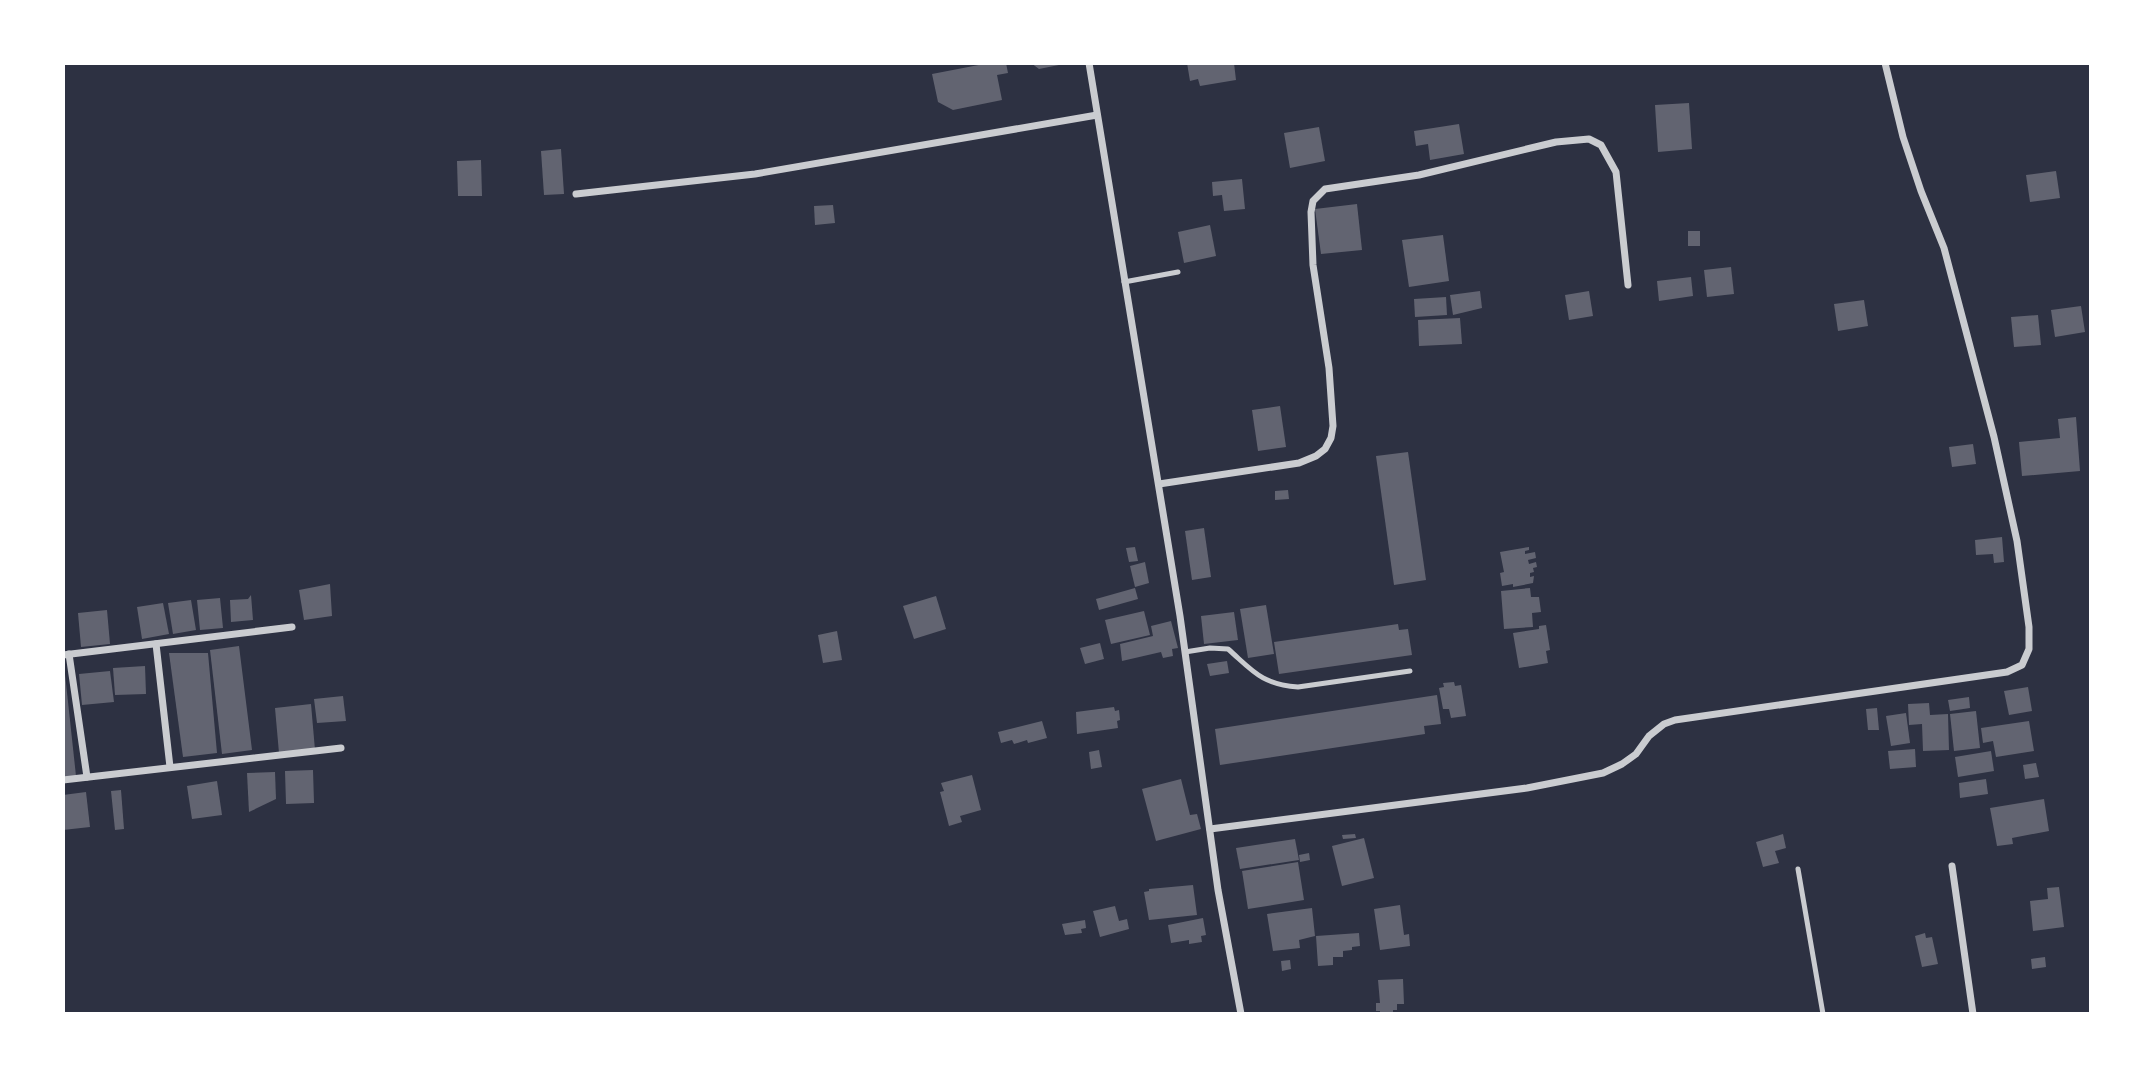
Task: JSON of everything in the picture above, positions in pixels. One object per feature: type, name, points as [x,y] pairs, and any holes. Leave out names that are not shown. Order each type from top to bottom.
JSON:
[{"type":"street","points":[[1089,63],[1159,484],[1210,829],[1241,1014]]},
{"type":"street","points":[[1210,829],[1527,788],[1603,773],[1636,754],[1657,730],[1675,720],[2007,672],[2021,665],[2029,649],[2029,627],[2017,541],[1997,450],[1944,248],[1903,137],[1885,63]]},
{"type":"street","points":[[576,194],[755,174],[1097,116]]},
{"type":"street","points":[[1159,484],[1299,463],[1325,449],[1333,426],[1329,368],[1313,265],[1311,212],[1313,201],[1325,189],[1419,175],[1556,142],[1589,139],[1601,145],[1616,172],[1628,285]]},
{"type":"street","points":[[87,777],[66,654],[292,627]]},
{"type":"street","points":[[156,644],[170,767]]},
{"type":"street","points":[[63,780],[341,748]]},
{"type":"street","points":[[1952,866],[1973,1014]]},
{"type":"lane","points":[[1124,282],[1178,272]]},
{"type":"lane","points":[[1185,652],[1210,648],[1228,649],[1256,676],[1281,686],[1298,687],[1410,671]]},
{"type":"lane","points":[[1798,869],[1823,1014]]},
{"type":"building","points":[[989,63],[1006,63],[1008,73],[997,75],[1002,100],[953,110],[938,102],[932,74]]},
{"type":"building","points":[[1031,63],[1064,63],[1064,64],[1039,69]]},
{"type":"building","points":[[1187,63],[1234,63],[1236,80],[1200,86],[1198,79],[1190,81]]},
{"type":"building","points":[[1689,103],[1692,149],[1658,152],[1655,105]]},
{"type":"building","points":[[1459,124],[1464,154],[1430,160],[1428,144],[1416,146],[1414,131]]},
{"type":"building","points":[[1319,127],[1325,161],[1290,168],[1284,133]]},
{"type":"building","points":[[561,149],[564,194],[544,195],[541,151]]},
{"type":"building","points":[[481,160],[482,196],[458,196],[457,161]]},
{"type":"building","points":[[2056,171],[2060,198],[2030,202],[2026,175]]},
{"type":"building","points":[[1242,179],[1245,209],[1224,211],[1222,195],[1213,196],[1212,182]]},
{"type":"building","points":[[1357,204],[1362,250],[1321,254],[1315,209]]},
{"type":"building","points":[[833,205],[835,223],[815,225],[814,206]]},
{"type":"building","points":[[1210,225],[1216,256],[1184,263],[1178,232]]},
{"type":"building","points":[[1688,231],[1700,231],[1700,246],[1688,246]]},
{"type":"building","points":[[1443,235],[1449,281],[1409,287],[1402,240]]},
{"type":"building","points":[[1731,267],[1734,294],[1707,297],[1704,270]]},
{"type":"building","points":[[1691,277],[1693,296],[1659,301],[1657,281]]},
{"type":"building","points":[[1480,291],[1482,308],[1453,315],[1450,295]]},
{"type":"building","points":[[1589,291],[1593,316],[1569,320],[1565,295]]},
{"type":"building","points":[[1446,297],[1447,315],[1415,317],[1414,299]]},
{"type":"building","points":[[1864,300],[1868,326],[1838,331],[1834,304]]},
{"type":"building","points":[[2081,306],[2085,332],[2055,337],[2051,310]]},
{"type":"building","points":[[2038,315],[2041,345],[2014,347],[2011,317]]},
{"type":"building","points":[[1460,318],[1462,344],[1419,346],[1418,320]]},
{"type":"building","points":[[1280,406],[1286,447],[1258,451],[1252,410]]},
{"type":"building","points":[[2076,417],[2080,471],[2022,476],[2019,442],[2060,438],[2058,419]]},
{"type":"building","points":[[1973,444],[1976,464],[1952,467],[1949,447]]},
{"type":"building","points":[[1408,452],[1426,580],[1394,585],[1376,456]]},
{"type":"building","points":[[1288,490],[1289,499],[1275,500],[1275,491]]},
{"type":"building","points":[[1204,528],[1211,577],[1192,580],[1185,531]]},
{"type":"building","points":[[2002,537],[2004,562],[1994,563],[1993,554],[1976,555],[1975,540]]},
{"type":"building","points":[[1135,547],[1138,561],[1129,562],[1126,548]]},
{"type":"building","points":[[1529,547],[1525,554],[1535,552],[1536,558],[1528,560],[1529,564],[1536,562],[1537,567],[1530,573],[1530,577],[1534,576],[1533,583],[1502,586],[1500,573],[1504,572],[1500,552]]},
{"type":"building","points":[[1145,562],[1149,583],[1135,587],[1130,566]]},
{"type":"building","points":[[330,584],[332,616],[304,620],[299,590]]},
{"type":"building","points":[[1135,588],[1138,599],[1099,610],[1096,599]]},
{"type":"building","points":[[1530,588],[1531,597],[1539,597],[1541,612],[1532,613],[1533,627],[1504,629],[1501,591]]},
{"type":"building","points":[[251,595],[253,620],[231,622],[230,600],[248,599]]},
{"type":"building","points":[[936,596],[946,629],[914,639],[903,606]]},
{"type":"building","points":[[220,598],[223,628],[200,630],[197,600]]},
{"type":"building","points":[[191,600],[196,630],[173,634],[168,603]]},
{"type":"building","points":[[163,603],[169,634],[142,639],[137,607]]},
{"type":"building","points":[[1266,605],[1274,654],[1248,658],[1240,609]]},
{"type":"building","points":[[107,610],[110,644],[81,647],[78,613]]},
{"type":"building","points":[[1144,611],[1150,635],[1111,644],[1105,620]]},
{"type":"building","points":[[1234,612],[1238,640],[1204,644],[1201,616]]},
{"type":"building","points":[[1171,621],[1178,648],[1172,649],[1173,656],[1163,658],[1161,652],[1122,661],[1120,644],[1153,636],[1151,626]]},
{"type":"building","points":[[1398,624],[1399,630],[1408,629],[1412,655],[1279,674],[1274,642]]},
{"type":"building","points":[[1546,625],[1550,650],[1546,651],[1548,663],[1519,668],[1513,633],[1539,629],[1539,626]]},
{"type":"building","points":[[837,631],[842,660],[823,663],[818,635]]},
{"type":"building","points":[[1100,643],[1104,659],[1085,664],[1080,648]]},
{"type":"building","points":[[239,646],[252,750],[222,754],[210,650]]},
{"type":"building","points":[[169,653],[208,653],[217,753],[183,757]]},
{"type":"building","points":[[1227,661],[1229,673],[1210,676],[1207,664]]},
{"type":"building","points":[[145,666],[146,694],[115,695],[113,668]]},
{"type":"building","points":[[110,671],[114,702],[82,705],[79,674]]},
{"type":"building","points":[[63,674],[76,776],[63,778]]},
{"type":"building","points":[[1454,682],[1455,686],[1461,685],[1466,716],[1451,718],[1449,709],[1443,709],[1439,688],[1444,687],[1443,683]]},
{"type":"building","points":[[2028,687],[2032,711],[2009,715],[2004,691]]},
{"type":"building","points":[[1437,695],[1441,724],[1424,726],[1425,734],[1220,765],[1215,729]]},
{"type":"building","points":[[343,696],[346,721],[317,723],[314,699]]},
{"type":"building","points":[[1969,697],[1970,708],[1950,711],[1948,700]]},
{"type":"building","points":[[1929,703],[1930,715],[1948,714],[1949,750],[1923,751],[1922,724],[1909,725],[1908,704]]},
{"type":"building","points":[[311,704],[315,750],[279,753],[275,708]]},
{"type":"building","points":[[1114,707],[1115,711],[1119,710],[1118,728],[1077,734],[1076,712]]},
{"type":"building","points":[[1877,708],[1879,730],[1868,730],[1866,709]]},
{"type":"building","points":[[1976,711],[1980,748],[1954,751],[1950,714]]},
{"type":"building","points":[[1906,713],[1910,743],[1891,746],[1886,716]]},
{"type":"building","points":[[1042,721],[1047,738],[1028,743],[1027,740],[1014,744],[1012,740],[1001,743],[998,732]]},
{"type":"building","points":[[2029,721],[2034,751],[1996,757],[1993,741],[1983,743],[1981,728]]},
{"type":"building","points":[[1915,749],[1916,767],[1890,769],[1888,751]]},
{"type":"building","points":[[1099,750],[1102,767],[1091,769],[1089,752]]},
{"type":"building","points":[[1991,751],[1994,771],[1958,777],[1955,757]]},
{"type":"building","points":[[2036,763],[2039,777],[2025,779],[2023,765]]},
{"type":"building","points":[[313,770],[314,803],[286,804],[285,771]]},
{"type":"building","points":[[275,772],[276,799],[249,812],[247,773]]},
{"type":"building","points":[[972,775],[981,810],[960,816],[962,822],[949,826],[940,792],[944,791],[941,783]]},
{"type":"building","points":[[1181,779],[1190,815],[1197,814],[1201,829],[1156,841],[1142,789]]},
{"type":"building","points":[[1986,779],[1988,794],[1960,798],[1959,783]]},
{"type":"building","points":[[217,781],[222,815],[192,819],[187,786]]},
{"type":"building","points":[[121,790],[124,829],[115,830],[111,791]]},
{"type":"building","points":[[86,792],[90,827],[63,830],[63,795]]},
{"type":"building","points":[[2044,799],[2049,831],[2012,838],[2013,844],[1997,846],[1990,808]]},
{"type":"building","points":[[1355,834],[1356,838],[1343,839],[1342,835]]},
{"type":"building","points":[[1783,834],[1786,848],[1775,851],[1779,863],[1763,867],[1756,842]]},
{"type":"building","points":[[1364,838],[1374,878],[1342,886],[1332,846]]},
{"type":"building","points":[[1295,839],[1299,860],[1240,869],[1236,848]]},
{"type":"building","points":[[1309,853],[1310,860],[1300,862],[1299,855]]},
{"type":"building","points":[[1298,862],[1304,900],[1248,909],[1242,871]]},
{"type":"building","points":[[1193,885],[1197,915],[1149,920],[1144,892],[1149,889]]},
{"type":"building","points":[[2059,887],[2064,927],[2033,931],[2030,901],[2048,899],[2047,888]]},
{"type":"building","points":[[1400,905],[1404,935],[1409,934],[1410,946],[1380,950],[1374,909]]},
{"type":"building","points":[[1115,906],[1119,921],[1127,919],[1129,929],[1100,937],[1093,911]]},
{"type":"building","points":[[1312,908],[1315,936],[1299,940],[1300,948],[1273,951],[1267,914]]},
{"type":"building","points":[[1203,918],[1206,935],[1201,936],[1202,942],[1189,944],[1189,940],[1171,943],[1168,925]]},
{"type":"building","points":[[1085,920],[1086,928],[1081,929],[1082,933],[1065,935],[1062,924]]},
{"type":"building","points":[[1359,933],[1360,946],[1343,951],[1343,957],[1333,957],[1333,965],[1318,966],[1316,936]]},
{"type":"building","points":[[1925,933],[1926,938],[1932,937],[1938,964],[1922,967],[1915,936]]},
{"type":"building","points":[[2045,957],[2046,967],[2032,969],[2031,959]]},
{"type":"building","points":[[1290,960],[1291,969],[1282,971],[1281,961]]},
{"type":"building","points":[[1403,979],[1404,1004],[1397,1004],[1397,1010],[1393,1010],[1393,1014],[1380,1014],[1380,1011],[1376,1011],[1376,1003],[1380,1003],[1378,980]]}]
